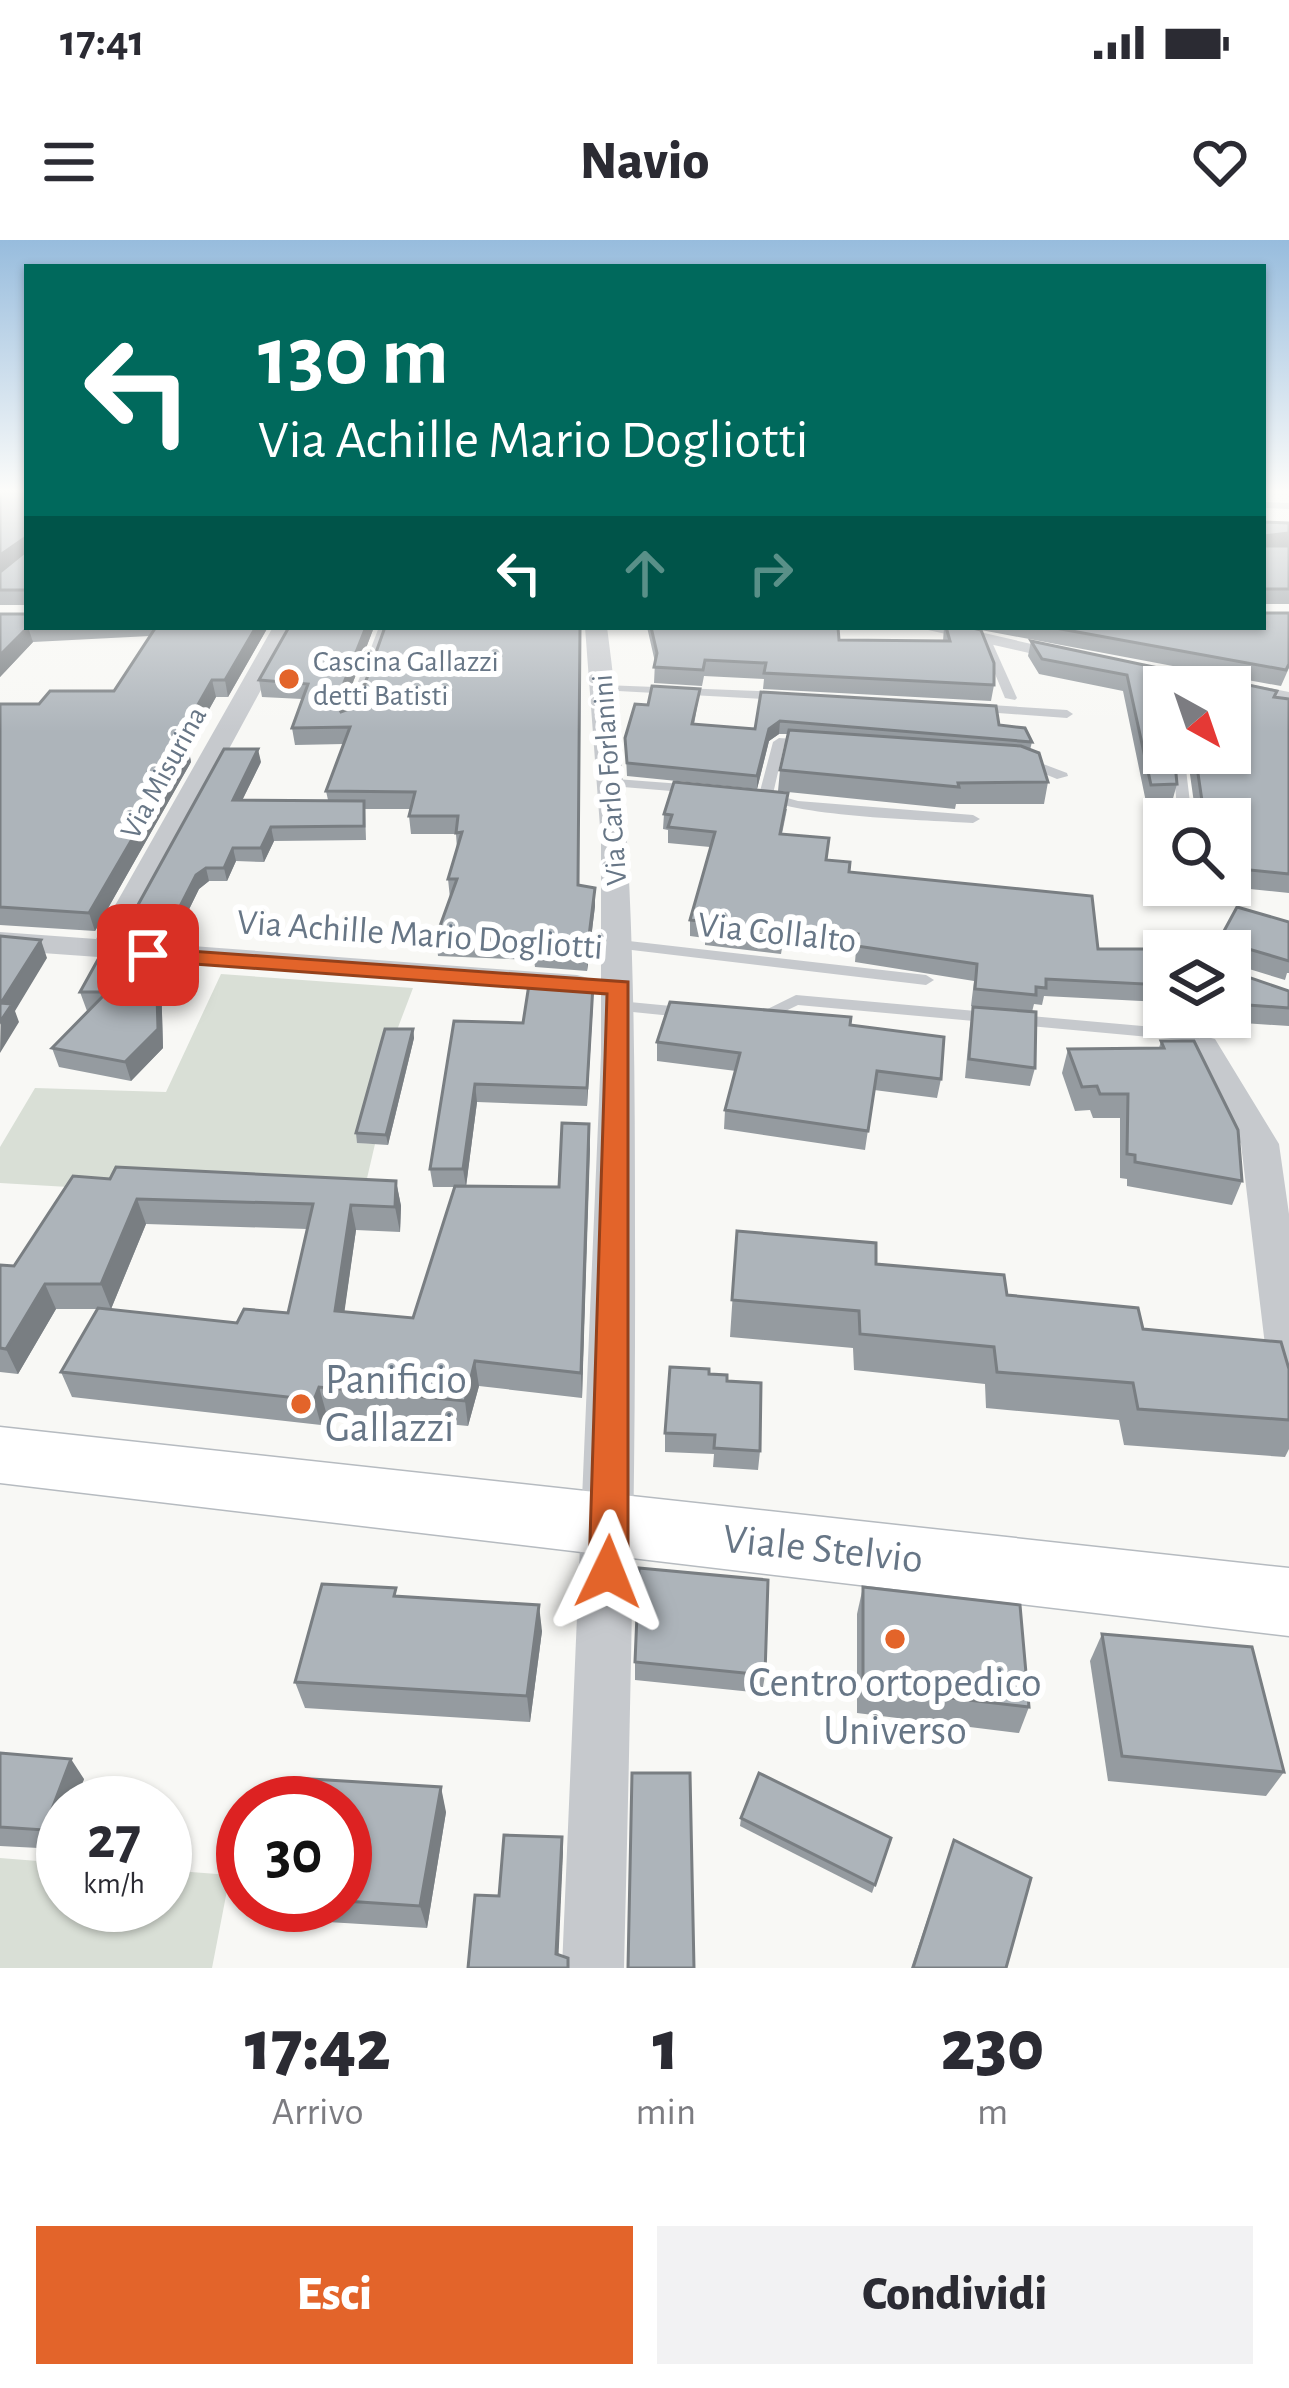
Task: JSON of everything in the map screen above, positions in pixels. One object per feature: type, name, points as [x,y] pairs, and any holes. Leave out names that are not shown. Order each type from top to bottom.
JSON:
[{"type":"street","name":"Via Misurina","points":[[104,952],[282,630]]},
{"type":"street","name":"Via Carlo Forlanini","points":[[592,1968],[610,1525],[620,945],[616,783],[596,630]]},
{"type":"street","points":[[940,630],[1105,663]]},
{"type":"street","points":[[1251,692],[1289,699]]},
{"type":"street","name":"Via Achille Mario Dogliotti","points":[[0,941],[619,997]]},
{"type":"street","points":[[1202,1047],[1260,1144],[1289,1362]]},
{"type":"street","name":"Viale Stelvio","points":[[0,1455],[1289,1602]]},
{"type":"lane","points":[[349,722],[383,630]]},
{"type":"lane","points":[[986,640],[1011,698]]},
{"type":"lane","points":[[604,688],[790,696]]},
{"type":"lane","points":[[969,708],[1067,714]]},
{"type":"lane","points":[[766,795],[778,742],[823,745]]},
{"type":"lane","points":[[998,758],[1038,764],[1061,776]]},
{"type":"lane","points":[[616,783],[722,791]]},
{"type":"lane","points":[[744,793],[797,806],[973,819]]},
{"type":"lane","name":"Via Collalto","points":[[620,945],[926,980]]},
{"type":"lane","points":[[619,997],[708,1014]]},
{"type":"lane","points":[[731,1017],[762,1019],[796,1000],[1187,1035],[1202,1047]]},
{"type":"shaded area","points":[[221,974],[413,988],[394,1038],[382,1038],[358,1143],[375,1144],[361,1204],[0,1183],[0,1147],[35,1088],[166,1092]]},
{"type":"shaded area","points":[[0,1858],[36,1861],[36,1932],[192,1932],[192,1872],[216,1874],[219,1932],[212,1968],[0,1968]]},
{"type":"building","points":[[0,572],[24,572],[24,590],[0,590]]},
{"type":"building","points":[[1266,572],[1289,572],[1289,589],[1266,589]]},
{"type":"building","points":[[1266,613],[1289,613],[1286,670],[1066,630],[1266,630]]},
{"type":"building","points":[[0,614],[24,614],[25,630],[0,655]]},
{"type":"building","points":[[154,630],[254,630],[225,680],[212,680],[179,738],[184,738],[180,745],[187,745],[89,913],[0,907],[0,704],[39,704],[50,691],[114,691]]},
{"type":"building","points":[[287,630],[365,630],[336,703],[341,712],[357,706],[384,630],[580,630],[578,885],[595,888],[587,952],[534,948],[535,941],[436,937],[457,879],[448,879],[462,832],[456,833],[458,816],[409,816],[415,792],[326,791],[350,727],[292,728],[308,684],[259,680]]},
{"type":"building","points":[[652,630],[838,630],[839,640],[950,641],[947,630],[981,630],[994,663],[994,685],[764,673],[766,663],[705,660],[703,670],[654,667],[657,653]]},
{"type":"building","points":[[1031,641],[1149,666],[1143,666],[1143,748],[1127,675],[1042,659]]},
{"type":"building","points":[[652,686],[700,689],[692,724],[755,729],[761,692],[996,706],[999,725],[1025,728],[1032,742],[780,721],[769,729],[757,776],[627,763],[625,738],[635,704],[648,705]]},
{"type":"building","points":[[1251,686],[1289,699],[1289,874],[1251,870],[1251,798],[1202,798],[1198,774],[1251,774]]},
{"type":"building","points":[[789,730],[1021,746],[1039,753],[1048,782],[958,783],[959,787],[780,770]]},
{"type":"building","points":[[224,749],[258,749],[233,800],[364,801],[364,826],[271,827],[261,848],[233,848],[224,868],[206,868],[196,875],[170,926],[128,923]]},
{"type":"building","points":[[1149,774],[1176,774],[1177,784],[1151,785]]},
{"type":"building","points":[[674,782],[788,793],[780,834],[829,838],[826,860],[850,862],[849,872],[1092,896],[1098,949],[1143,949],[1143,984],[1046,979],[1046,988],[1036,987],[1036,995],[975,989],[977,964],[857,946],[858,934],[784,925],[783,937],[705,929],[707,922],[690,920],[715,832],[668,827],[672,815],[664,814]]},
{"type":"building","points":[[1237,907],[1289,922],[1289,961],[1251,950],[1251,930],[1225,930]]},
{"type":"building","points":[[0,936],[41,940],[1,1003],[12,1004],[0,1022]]},
{"type":"building","points":[[106,945],[155,949],[149,961],[156,961],[158,1029],[125,1062],[52,1048],[107,992],[80,992]]},
{"type":"building","points":[[530,978],[593,985],[587,1088],[475,1084],[463,1169],[430,1169],[454,1021],[523,1023]]},
{"type":"building","points":[[1251,978],[1289,991],[1289,1008],[1251,1005]]},
{"type":"building","points":[[670,1002],[851,1017],[850,1025],[944,1037],[941,1079],[877,1071],[868,1131],[725,1110],[740,1053],[657,1042]]},
{"type":"building","points":[[973,1007],[1036,1012],[1035,1068],[969,1059]]},
{"type":"building","points":[[385,1029],[413,1029],[386,1135],[356,1133]]},
{"type":"building","points":[[1161,1041],[1194,1041],[1238,1130],[1242,1181],[1135,1162],[1135,1155],[1127,1154],[1128,1094],[1100,1094],[1097,1086],[1082,1087],[1068,1049],[1164,1048]]},
{"type":"building","points":[[562,1123],[589,1124],[581,1373],[475,1361],[465,1401],[319,1387],[314,1400],[61,1372],[98,1308],[237,1323],[244,1309],[288,1313],[313,1204],[137,1199],[101,1284],[45,1284],[6,1349],[0,1348],[0,1265],[14,1266],[73,1176],[110,1179],[116,1167],[396,1181],[395,1207],[351,1205],[335,1311],[413,1318],[455,1186],[559,1187]]},
{"type":"building","points":[[737,1231],[876,1243],[876,1264],[1004,1275],[1007,1295],[1138,1308],[1143,1329],[1281,1342],[1289,1369],[1289,1420],[1138,1409],[1133,1383],[997,1372],[994,1347],[860,1334],[859,1311],[732,1300]]},
{"type":"building","points":[[670,1367],[709,1369],[709,1374],[727,1375],[727,1381],[761,1383],[760,1451],[714,1448],[715,1435],[665,1433]]},
{"type":"building","points":[[639,1568],[768,1580],[765,1675],[635,1662]]},
{"type":"building","points":[[322,1584],[396,1588],[394,1596],[539,1605],[527,1696],[295,1682]]},
{"type":"building","points":[[863,1587],[1020,1605],[1029,1707],[863,1688]]},
{"type":"building","points":[[1102,1634],[1252,1647],[1284,1772],[1122,1756]]},
{"type":"building","points":[[0,1753],[71,1759],[65,1776],[36,1776],[36,1829],[0,1827]]},
{"type":"building","points":[[632,1773],[690,1773],[694,1968],[628,1968]]},
{"type":"building","points":[[759,1773],[891,1838],[875,1885],[741,1818]]},
{"type":"building","points":[[372,1783],[441,1787],[420,1906],[372,1903]]},
{"type":"building","points":[[504,1835],[562,1837],[556,1954],[568,1958],[568,1968],[468,1968],[475,1895],[499,1896]]},
{"type":"building","points":[[954,1840],[1031,1878],[1006,1968],[913,1968]]},
{"type":"place","name":"Cascina Gallazzi detti Batisti","points":[[289,679]]},
{"type":"place","name":"Panificio Gallazzi","points":[[301,1404]]},
{"type":"place","name":"Centro ortopedico Universo","points":[[895,1639]]},
{"type":"route","points":[[148,955],[620,988],[608,1572]]}]
